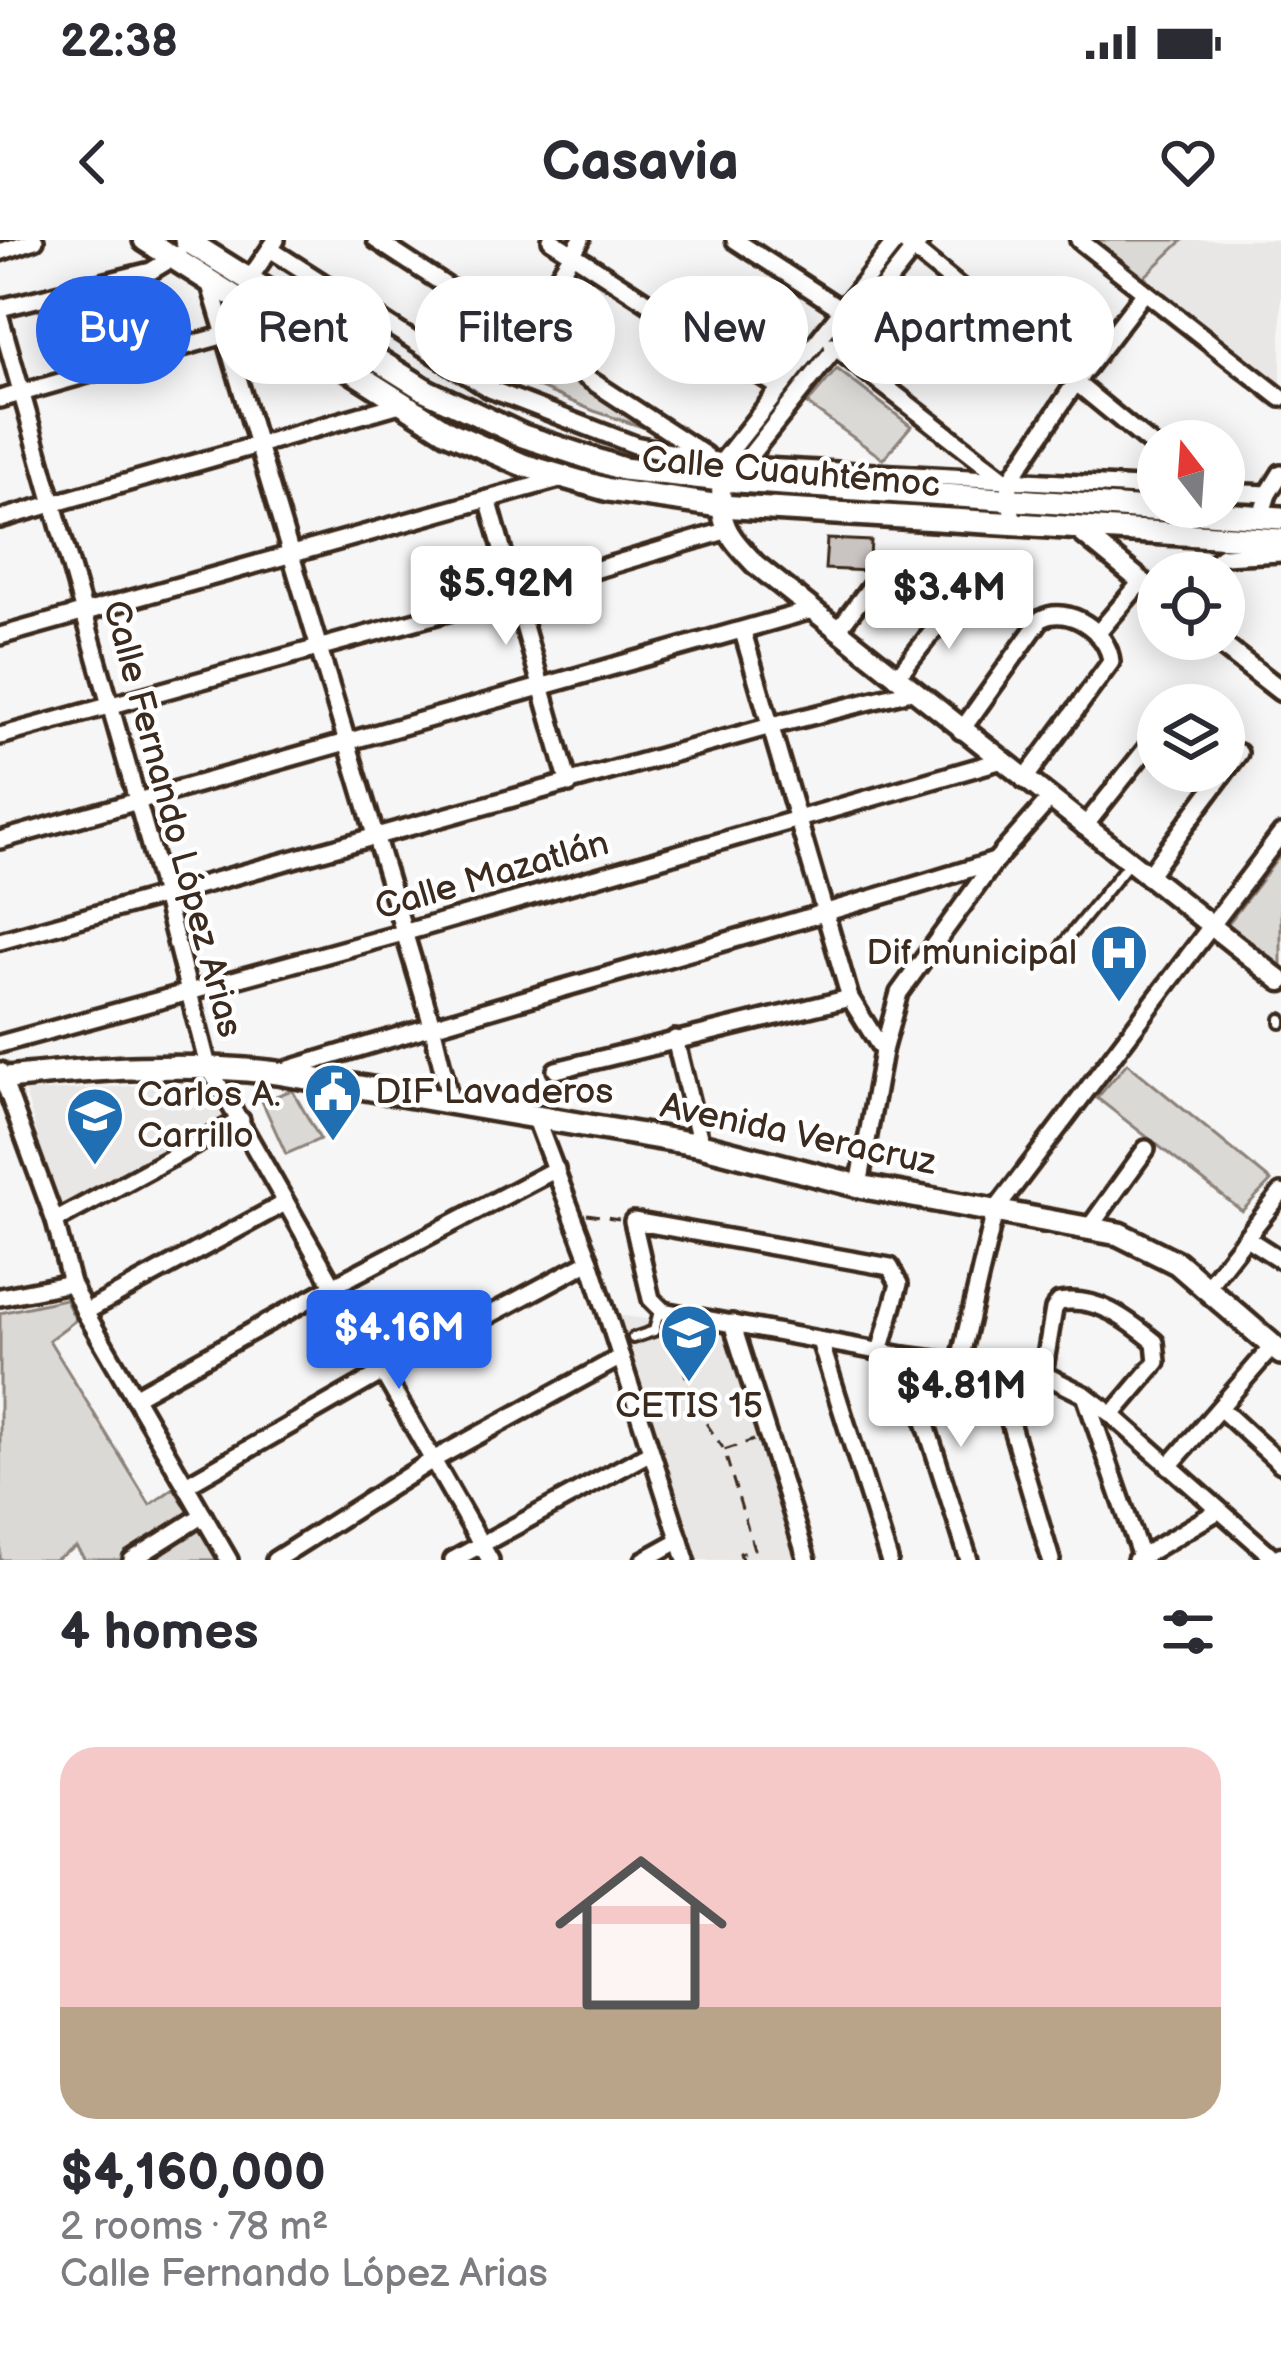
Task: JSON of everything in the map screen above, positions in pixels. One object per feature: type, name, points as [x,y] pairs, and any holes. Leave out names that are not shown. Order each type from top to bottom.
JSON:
[{"type":"main road","name":"Calle Cuauhtémoc","points":[[145,240],[185,245],[246,276]]},
{"type":"main road","name":"Calle Cuauhtémoc","points":[[185,245],[208,278],[400,404],[481,448],[562,478],[628,494],[720,506],[1011,502],[1270,509]]},
{"type":"main road","name":"Calle Cuauhtémoc","points":[[391,368],[427,391],[523,436],[623,469],[720,468],[1011,502],[1076,527],[1281,540]]},
{"type":"main road","name":"Avenida Veracruz","points":[[1,1076],[208,1066],[277,1073],[701,1145],[859,1186],[1119,1234],[1150,1246],[1207,1287],[1277,1349]]},
{"type":"street","points":[[0,251],[35,240]]},
{"type":"street","points":[[376,240],[429,276]]},
{"type":"street","points":[[551,240],[577,247],[780,388]]},
{"type":"street","points":[[735,240],[832,303]]},
{"type":"street","points":[[1079,240],[1281,398]]},
{"type":"street","points":[[874,276],[908,243]]},
{"type":"street","points":[[885,276],[908,243]]},
{"type":"street","points":[[908,243],[948,276]]},
{"type":"street","points":[[251,276],[273,244],[487,388],[635,445],[720,468],[742,466],[1011,502],[1137,490]]},
{"type":"street","points":[[0,308],[151,271],[185,245]]},
{"type":"street","points":[[559,276],[577,247]]},
{"type":"street","points":[[208,278],[215,301]]},
{"type":"street","points":[[1114,332],[1144,293]]},
{"type":"street","name":"Calle Fernando López Arias","points":[[0,317],[208,1066],[490,1560]]},
{"type":"street","points":[[832,321],[720,468],[725,531],[754,564],[1281,981]]},
{"type":"street","points":[[822,334],[832,344]]},
{"type":"street","points":[[0,400],[215,338]]},
{"type":"street","points":[[742,466],[832,353]]},
{"type":"street","points":[[240,384],[432,1024],[451,1104]]},
{"type":"street","points":[[487,388],[490,384]]},
{"type":"street","points":[[592,384],[720,468]]},
{"type":"street","points":[[877,384],[1011,502]]},
{"type":"street","points":[[1011,502],[1075,384]]},
{"type":"street","points":[[1078,384],[1137,433]]},
{"type":"street","points":[[0,520],[400,404]]},
{"type":"street","points":[[1270,509],[1281,473]]},
{"type":"street","points":[[0,636],[562,478]]},
{"type":"street","points":[[488,499],[569,784]]},
{"type":"street","points":[[1076,527],[1137,579]]},
{"type":"street","points":[[0,736],[725,531]]},
{"type":"street","points":[[1245,555],[1281,553]]},
{"type":"street","points":[[837,631],[875,580]]},
{"type":"street","points":[[1097,634],[1137,587]]},
{"type":"street","points":[[0,941],[569,784],[904,684],[962,594]]},
{"type":"street","points":[[0,840],[812,610]]},
{"type":"street","points":[[962,730],[1041,620],[1054,612],[1066,613],[1097,634],[1111,652],[1111,662],[1024,780]]},
{"type":"street","points":[[743,632],[850,998],[883,1051]]},
{"type":"street","points":[[1241,660],[1281,691]]},
{"type":"street","points":[[1084,827],[1137,760]]},
{"type":"street","name":"Calle Mazatlán","points":[[0,1044],[999,761]]},
{"type":"street","points":[[1147,877],[1210,792]]},
{"type":"street","points":[[859,1186],[883,1051],[899,993],[995,860],[1049,800]]},
{"type":"street","points":[[959,1364],[995,1210],[1281,834]]},
{"type":"street","points":[[277,1073],[995,860]]},
{"type":"street","points":[[556,1070],[850,998]]},
{"type":"street","points":[[675,1040],[701,1145]]},
{"type":"street","points":[[1,1076],[85,1312],[229,1560]]},
{"type":"street","points":[[534,1114],[590,1261],[686,1560]]},
{"type":"street","points":[[55,1221],[241,1120]]},
{"type":"street","points":[[1089,1228],[1146,1149]]},
{"type":"street","points":[[134,1397],[556,1169]]},
{"type":"street","points":[[1207,1287],[1281,1193]]},
{"type":"street","points":[[85,1312],[285,1203]]},
{"type":"street","points":[[880,1352],[899,1284],[890,1267],[633,1221],[658,1308],[880,1352],[1043,1374],[1112,1415],[1278,1559]]},
{"type":"street","points":[[1248,1238],[1281,1260]]},
{"type":"street","points":[[186,1485],[590,1261]]},
{"type":"street","points":[[0,1297],[71,1282]]},
{"type":"street","points":[[1043,1374],[1059,1302],[1100,1306],[1128,1319],[1155,1342],[1157,1362],[1112,1415]]},
{"type":"street","points":[[731,1323],[807,1560]]},
{"type":"street","points":[[820,1341],[889,1560]]},
{"type":"street","points":[[1169,1466],[1277,1349]]},
{"type":"street","points":[[904,1356],[969,1560]]},
{"type":"street","points":[[275,1560],[431,1461],[621,1358]]},
{"type":"street","points":[[994,1368],[1051,1560]]},
{"type":"street","points":[[1085,1395],[1138,1558],[1219,1511]]},
{"type":"street","points":[[1221,1409],[1281,1464]]},
{"type":"street","points":[[453,1560],[651,1452]]},
{"type":"street","points":[[132,1560],[203,1515]]},
{"type":"street","points":[[644,1560],[680,1540]]},
{"type":"lane","points":[[1063,944],[1129,862]]},
{"type":"lane","points":[[633,1337],[654,1331],[658,1308]]},
{"type":"path","points":[[571,1211],[633,1221]]},
{"type":"path","points":[[654,1331],[673,1334],[695,1407],[724,1450],[754,1549],[740,1553],[742,1560]]},
{"type":"path","points":[[724,1450],[759,1439]]},
{"type":"shaded area","points":[[1082,240],[1183,240],[1137,284]]},
{"type":"shaded area","points":[[1183,240],[1281,240],[1281,403],[1137,284]]},
{"type":"shaded area","points":[[832,375],[832,384],[856,384],[911,426],[883,459],[807,404]]},
{"type":"shaded area","points":[[531,384],[590,384],[667,435]]},
{"type":"shaded area","points":[[1281,854],[1281,966],[1227,925]]},
{"type":"shaded area","points":[[1127,1063],[1271,1181],[1242,1211],[1097,1098]]},
{"type":"shaded area","name":"Carlos A. Carrillo","points":[[206,1082],[229,1121],[59,1212],[25,1092]]},
{"type":"shaded area","points":[[292,1090],[320,1139],[286,1154],[262,1101]]},
{"type":"shaded area","points":[[65,1299],[76,1320],[49,1340],[150,1505],[174,1488],[218,1560],[85,1560],[76,1547],[54,1560],[0,1560],[0,1313]]},
{"type":"shaded area","name":"CETIS 15","points":[[616,1315],[723,1329],[800,1560],[692,1560]]},
{"type":"building","points":[[827,539],[871,541],[869,571],[825,569]]},
{"type":"place","name":"Dif municipal","points":[[1119,1004]]},
{"type":"place","name":"DIF Lavaderos","points":[[333,1143]]},
{"type":"place","name":"Carlos A. Carrillo","points":[[95,1167]]},
{"type":"place","name":"CETIS 15","points":[[689,1384]]}]
